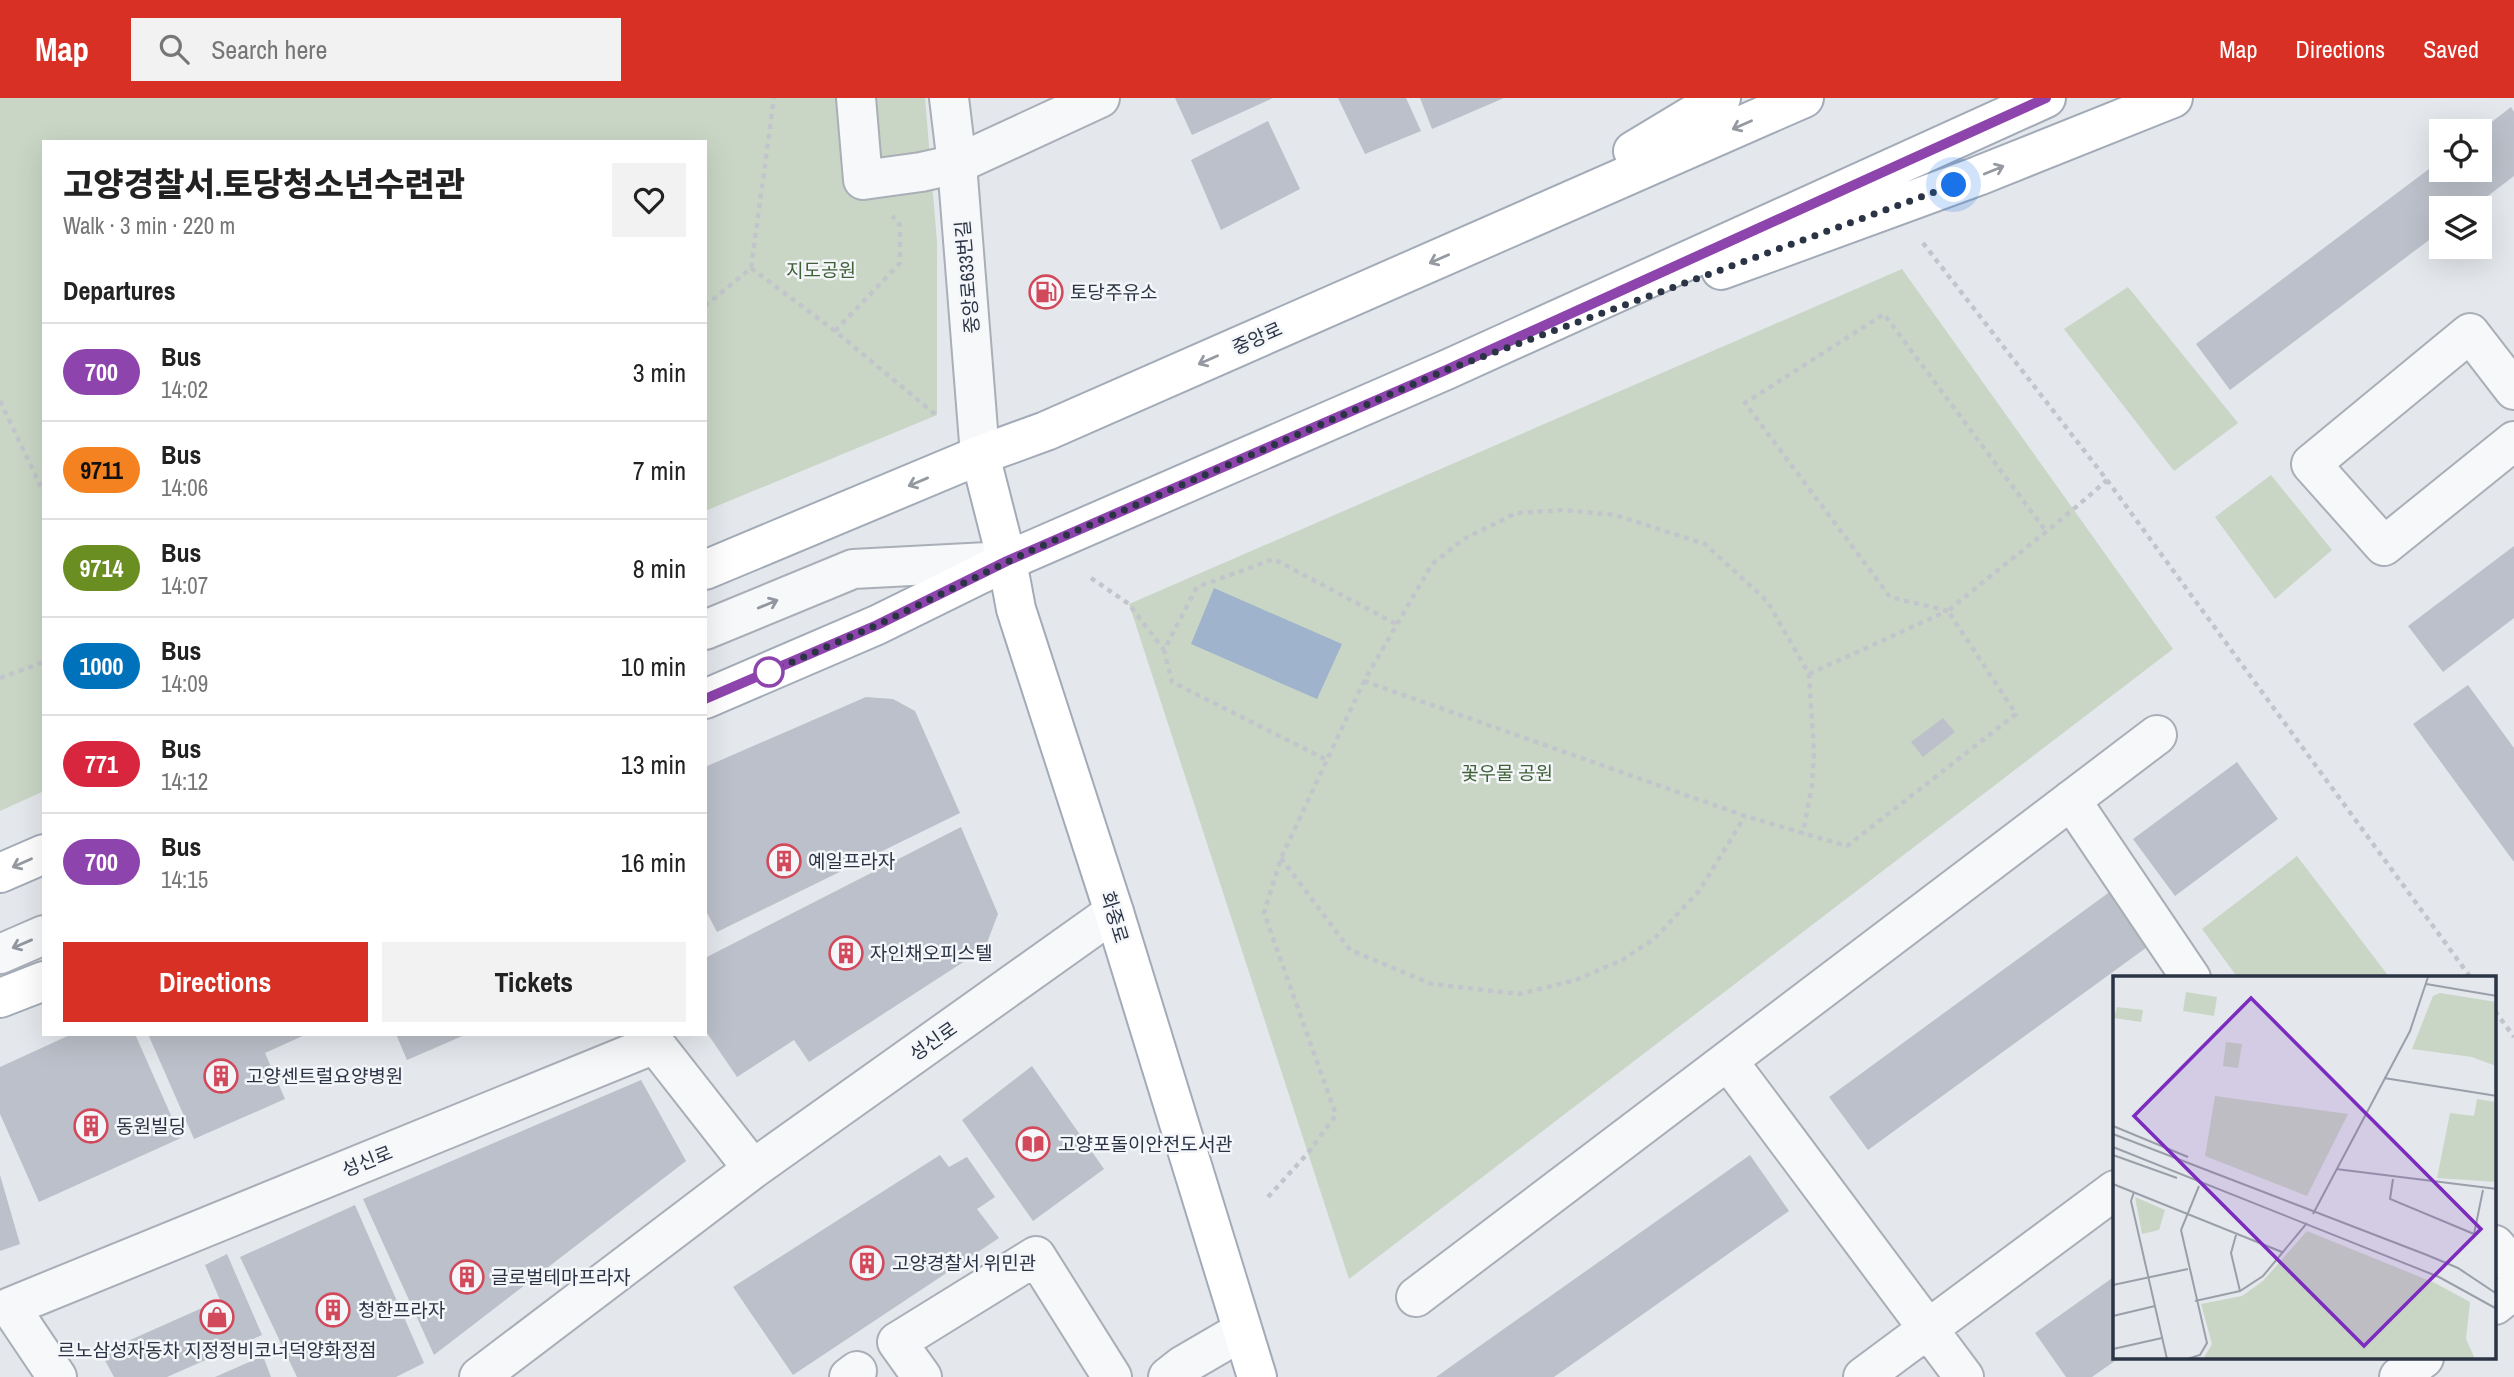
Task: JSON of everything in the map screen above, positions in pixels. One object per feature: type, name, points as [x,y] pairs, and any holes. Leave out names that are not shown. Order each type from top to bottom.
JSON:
[{"type":"main road","points":[[1501,231],[1721,98]]},
{"type":"main road","name":"중앙로","points":[[707,569],[980,455],[1046,431],[1804,98]]},
{"type":"main road","points":[[707,698],[877,625],[1007,561],[1446,370],[2046,98]]},
{"type":"main road","points":[[1446,370],[1978,176],[2173,98]]},
{"type":"main road","name":"화중로","points":[[980,455],[1016,608],[1114,912],[1257,1377]]},
{"type":"main road","points":[[0,873],[42,855]]},
{"type":"main road","points":[[0,998],[42,982]]},
{"type":"street","points":[[856,98],[863,180],[957,164],[1100,98]]},
{"type":"street","name":"중앙로633번길","points":[[949,98],[957,164],[980,455]]},
{"type":"street","points":[[2514,390],[2470,332],[2311,464],[2384,546],[2514,441]]},
{"type":"street","points":[[707,629],[853,569],[1007,561]]},
{"type":"street","points":[[1416,1297],[2157,735]]},
{"type":"street","points":[[2071,800],[2190,976]]},
{"type":"street","name":"성신로","points":[[479,1377],[753,1169],[1114,912]]},
{"type":"street","points":[[0,954],[42,936]]},
{"type":"street","name":"성신로","points":[[57,1377],[10,1307],[655,1044],[753,1169]]},
{"type":"street","points":[[1727,1061],[1964,1377]]},
{"type":"street","points":[[1863,1377],[2113,1191]]},
{"type":"street","points":[[2496,1246],[2514,1268]]},
{"type":"street","points":[[922,1377],[897,1342],[1036,1256],[1112,1377]]},
{"type":"street","points":[[2496,1303],[2514,1290]]},
{"type":"street","points":[[1168,1377],[1242,1331]]},
{"type":"street","points":[[2399,1377],[2421,1360]]},
{"type":"path","points":[[707,304],[751,268],[774,98]]},
{"type":"path","points":[[835,331],[900,263],[900,225],[870,192],[863,180]]},
{"type":"path","points":[[1923,243],[2107,480],[2470,976]]},
{"type":"path","points":[[751,268],[835,331],[944,423]]},
{"type":"path","points":[[1364,681],[1745,816],[1847,846],[2016,714],[1948,611],[1890,597],[1745,403],[1884,313],[2045,530]]},
{"type":"path","points":[[0,401],[42,490]]},
{"type":"path","points":[[1809,674],[1948,611],[2107,480]]},
{"type":"path","points":[[1268,1197],[1308,1153],[1336,1115],[1264,913],[1281,858],[1364,681],[1432,564],[1464,539],[1517,513],[1563,510],[1615,515],[1705,544],[1767,601],[1809,674],[1814,753],[1812,785],[1803,833]]},
{"type":"path","points":[[1164,650],[1197,587],[1274,559],[1396,624]]},
{"type":"path","points":[[1091,578],[1129,604],[1164,650],[1172,682],[1325,760]]},
{"type":"path","points":[[0,678],[42,663]]},
{"type":"path","points":[[1281,858],[1350,950],[1432,984],[1518,993],[1576,979],[1622,960],[1654,939],[1699,891],[1745,816]]},
{"type":"path","points":[[2496,1012],[2514,1037]]},
{"type":"green space","name":"지도공원","points":[[0,98],[925,98],[937,242],[937,415],[707,510],[707,140],[42,140],[42,792],[0,811]]},
{"type":"green space","name":"꽃우물 공원","points":[[1902,269],[2173,649],[1349,1279],[1129,604]]},
{"type":"green space","points":[[2128,287],[2238,423],[2174,471],[2064,329]]},
{"type":"green space","points":[[2271,475],[2332,550],[2275,599],[2215,517]]},
{"type":"green space","points":[[2297,856],[2388,976],[2237,976],[2202,929]]},
{"type":"water","points":[[1214,588],[1342,644],[1317,699],[1191,644]]},
{"type":"building","points":[[1175,98],[1273,98],[1192,135]]},
{"type":"building","points":[[1338,98],[1406,98],[1421,131],[1365,154]]},
{"type":"building","points":[[1420,98],[1504,98],[1432,129]]},
{"type":"building","points":[[2511,107],[2514,112],[2514,176],[2488,196],[2429,196],[2429,240],[2230,390],[2196,344],[2429,169],[2429,182],[2492,182],[2492,122]]},
{"type":"building","points":[[1268,121],[1300,189],[1221,230],[1191,160]]},
{"type":"building","points":[[2514,546],[2514,618],[2443,672],[2408,626]]},
{"type":"building","points":[[2468,685],[2514,748],[2514,862],[2413,724]]},
{"type":"building","name":"예일프라자","points":[[866,697],[893,699],[915,711],[960,813],[717,932],[707,913],[707,766]]},
{"type":"building","points":[[1943,718],[1955,732],[1923,757],[1911,742]]},
{"type":"building","points":[[2237,762],[2278,819],[2175,896],[2133,839]]},
{"type":"building","name":"자인채오피스텔","points":[[961,827],[998,914],[985,948],[809,1062],[794,1040],[737,1077],[707,1033],[707,957]]},
{"type":"building","points":[[2115,888],[2154,942],[1868,1150],[1829,1097]]},
{"type":"building","name":"동원빌딩","points":[[68,1036],[136,1036],[181,1138],[39,1202],[0,1114],[0,1067]]},
{"type":"building","name":"고양센트럴요양병원","points":[[149,1036],[303,1036],[265,1053],[285,1099],[194,1139]]},
{"type":"building","points":[[397,1036],[462,1036],[407,1060]]},
{"type":"building","name":"고양포돌이안전도서관","points":[[1032,1066],[1104,1169],[1033,1221],[962,1120]]},
{"type":"building","name":"글로벌테마프라자","points":[[641,1080],[686,1161],[434,1355],[363,1199]]},
{"type":"building","name":"고양경찰서 위민관","points":[[940,1155],[949,1167],[967,1157],[995,1197],[977,1209],[999,1238],[793,1375],[733,1287]]},
{"type":"building","points":[[1750,1155],[1789,1211],[1554,1377],[1436,1377]]},
{"type":"building","points":[[0,1175],[20,1244],[0,1251]]},
{"type":"building","name":"청한프라자","points":[[355,1205],[424,1363],[396,1377],[297,1377],[240,1257]]},
{"type":"building","name":"르노삼성자동차 지정정비코너덕양화정점","points":[[227,1254],[262,1335],[167,1377],[114,1377],[101,1353],[220,1300],[205,1265]]},
{"type":"building","points":[[2113,1277],[2113,1360],[2116,1360],[2092,1377],[2066,1377],[2035,1333]]},
{"type":"building","points":[[263,1356],[271,1377],[215,1377]]},
{"type":"bus line","name":"700","points":[[707,698],[877,625],[1007,561],[1446,370],[2046,98]]},
{"type":"place","name":"토당주유소","points":[[1046,292]]},
{"type":"place","name":"예일프라자","points":[[784,861]]},
{"type":"place","name":"자인채오피스텔","points":[[846,953]]},
{"type":"place","name":"고양센트럴요양병원","points":[[221,1076]]},
{"type":"place","name":"동원빌딩","points":[[91,1126]]},
{"type":"place","name":"고양포돌이안전도서관","points":[[1033,1144]]},
{"type":"place","name":"고양경찰서 위민관","points":[[867,1263]]},
{"type":"place","name":"글로벌테마프라자","points":[[467,1277]]},
{"type":"place","name":"청한프라자","points":[[333,1310]]},
{"type":"place","name":"르노삼성자동차 지정정비코너덕양화정점","points":[[217,1317]]},
{"type":"route","points":[[769,672],[877,625],[1007,561],[1446,370],[1954,185]]}]
